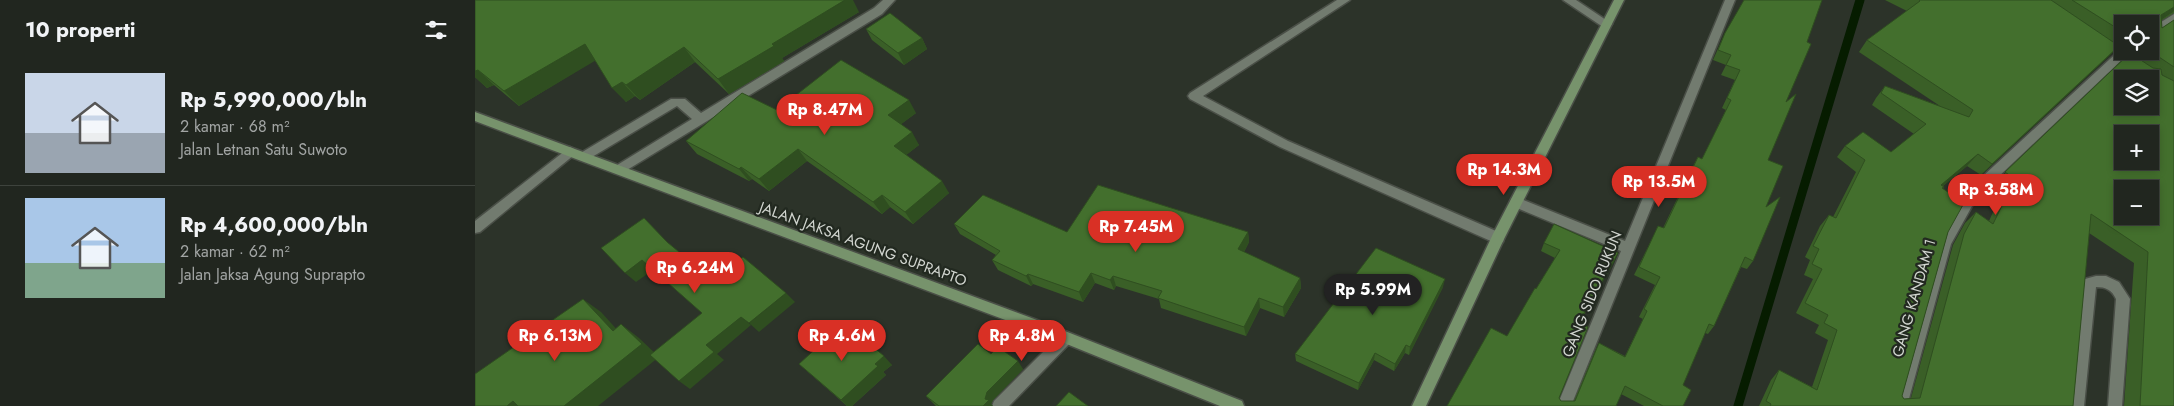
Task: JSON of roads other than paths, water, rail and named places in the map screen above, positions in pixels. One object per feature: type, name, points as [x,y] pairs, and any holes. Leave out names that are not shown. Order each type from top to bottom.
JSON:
[{"type":"main road","points":[[1419,406],[1498,238],[1619,0]]},
{"type":"main road","name":"JALAN JAKSA AGUNG SUPRAPTO","points":[[475,116],[1066,338],[1237,406]]},
{"type":"street","points":[[618,170],[878,12],[890,0]]},
{"type":"street","points":[[1345,0],[1194,96],[1284,144],[1498,238]]},
{"type":"street","points":[[1568,0],[1607,24]]},
{"type":"street","name":"GANG SIDO RUKUN","points":[[1564,406],[1730,0]]},
{"type":"street","points":[[2159,28],[2174,18]]},
{"type":"street","name":"GANG KANDAM 1","points":[[1899,406],[1945,243],[1973,193],[2114,60]]},
{"type":"street","points":[[583,157],[669,104],[681,102],[700,119]]},
{"type":"street","points":[[475,228],[570,152]]},
{"type":"street","points":[[1516,202],[1629,248]]},
{"type":"street","points":[[2077,406],[2090,283],[2098,280],[2111,283],[2120,290],[2123,299],[2115,406]]},
{"type":"street","points":[[999,406],[1066,338]]},
{"type":"waterway","points":[[1738,406],[1860,0]]}]
